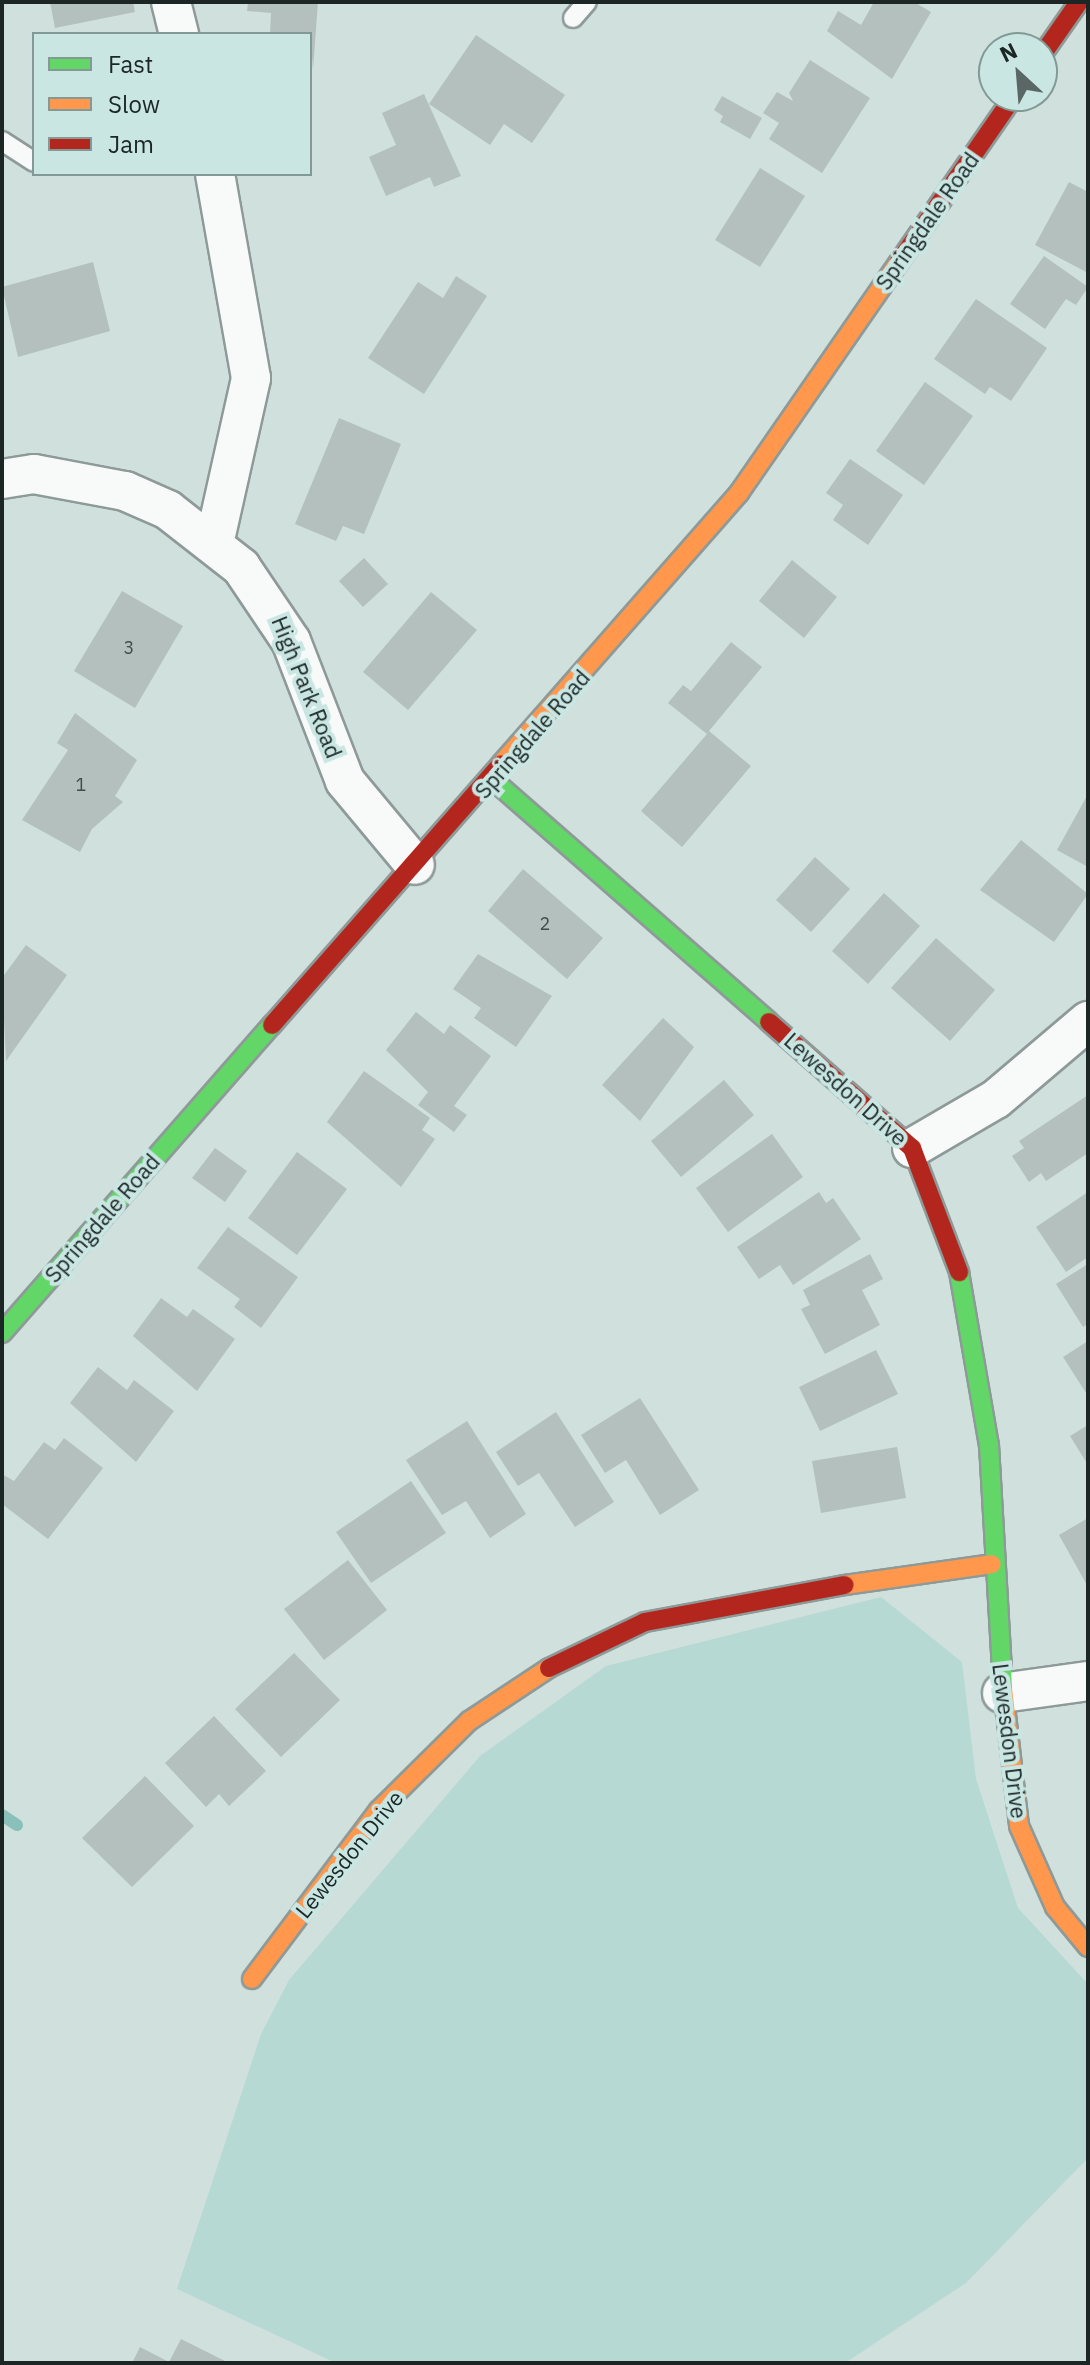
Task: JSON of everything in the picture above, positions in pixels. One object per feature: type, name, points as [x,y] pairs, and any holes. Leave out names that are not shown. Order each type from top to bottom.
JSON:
[{"type":"street","points":[[171,2],[178,32]]},
{"type":"street","points":[[1058,32],[1079,2]]},
{"type":"street","name":"Springdale Road","points":[[2,1333],[493,780],[739,493],[1003,112]]},
{"type":"street","points":[[214,544],[251,378],[215,176]]},
{"type":"street","name":"High Park Road","points":[[2,479],[34,474],[125,491],[214,544],[267,595],[345,781],[415,865]]},
{"type":"street","name":"Lewesdon Drive","points":[[493,780],[912,1148],[951,1235],[974,1339],[989,1445],[992,1564],[1002,1693],[1019,1826],[1055,1907],[1088,1947]]},
{"type":"street","points":[[912,1148],[996,1099],[1088,1021]]},
{"type":"street","name":"Lewesdon Drive","points":[[252,1979],[379,1810],[469,1721],[562,1659],[645,1622],[730,1601],[992,1564]]},
{"type":"street","points":[[1002,1693],[1088,1681]]},
{"type":"lane","points":[[573,18],[587,2]]},
{"type":"lane","points":[[2,141],[32,161]]},
{"type":"shaded area","points":[[881,1597],[962,1662],[976,1779],[1018,1908],[1088,1984],[1088,2158],[966,2283],[845,2363],[336,2363],[177,2289],[261,2034],[289,1980],[480,1756],[606,1666]]},
{"type":"building","points":[[50,2],[133,2],[135,12],[55,28]]},
{"type":"building","points":[[248,2],[318,2],[313,69],[312,32],[270,32],[271,13],[247,11]]},
{"type":"building","points":[[874,2],[914,2],[931,12],[892,79],[827,31],[838,11],[861,25]]},
{"type":"building","points":[[476,35],[565,95],[532,143],[504,124],[490,145],[429,104]]},
{"type":"building","points":[[810,60],[870,98],[822,173],[769,139],[779,123],[763,113],[777,92],[793,101],[789,93]]},
{"type":"building","points":[[424,94],[461,176],[434,187],[430,177],[386,196],[369,157],[396,145],[382,113]]},
{"type":"building","points":[[722,96],[762,118],[750,139],[720,122],[723,116],[714,110]]},
{"type":"building","points":[[760,168],[805,196],[760,267],[715,240]]},
{"type":"building","points":[[1069,182],[1088,192],[1088,273],[1035,245]]},
{"type":"building","points":[[1044,256],[1088,287],[1076,305],[1066,299],[1045,329],[1010,304]]},
{"type":"building","points":[[93,262],[110,331],[18,357],[2,287]]},
{"type":"building","points":[[456,276],[487,296],[424,394],[368,358],[418,282],[443,298]]},
{"type":"building","points":[[976,299],[1047,348],[1011,401],[990,387],[985,394],[934,359]]},
{"type":"building","points":[[925,382],[973,416],[924,485],[876,451]]},
{"type":"building","points":[[339,418],[401,444],[364,534],[343,526],[336,541],[295,524]]},
{"type":"building","points":[[850,459],[903,495],[868,545],[833,520],[843,505],[826,493]]},
{"type":"building","points":[[364,558],[388,584],[363,607],[339,581]]},
{"type":"building","points":[[792,560],[837,597],[804,638],[759,601]]},
{"type":"building","points":[[122,591],[183,626],[135,708],[74,671]]},
{"type":"building","points":[[431,592],[477,630],[408,710],[363,672]]},
{"type":"building","points":[[731,642],[762,667],[709,731],[751,766],[682,847],[641,811],[707,734],[668,703],[683,685],[691,691]]},
{"type":"building","points":[[75,713],[137,760],[115,796],[123,802],[92,829],[80,852],[22,820],[68,750],[57,743]]},
{"type":"building","points":[[1088,794],[1088,867],[1057,850]]},
{"type":"building","points":[[1021,840],[1088,894],[1054,942],[980,890]]},
{"type":"building","points":[[815,857],[850,889],[811,932],[776,900]]},
{"type":"building","points":[[523,869],[603,938],[567,979],[488,911]]},
{"type":"building","points":[[884,893],[920,926],[868,984],[832,951]]},
{"type":"building","points":[[936,938],[995,990],[950,1041],[891,988]]},
{"type":"building","points":[[26,945],[67,975],[6,1061],[2,978]]},
{"type":"building","points":[[478,954],[552,996],[516,1047],[474,1018],[481,1008],[453,989]]},
{"type":"building","points":[[416,1012],[444,1034],[450,1025],[491,1056],[454,1106],[467,1115],[454,1132],[418,1105],[428,1092],[386,1050]]},
{"type":"building","points":[[663,1018],[694,1047],[640,1121],[602,1085]]},
{"type":"building","points":[[364,1071],[430,1118],[422,1130],[435,1139],[401,1187],[327,1122]]},
{"type":"building","points":[[724,1080],[754,1115],[681,1177],[651,1141]]},
{"type":"building","points":[[1088,1095],[1088,1153],[1046,1181],[1041,1173],[1029,1182],[1012,1156],[1024,1148],[1019,1141]]},
{"type":"building","points":[[772,1134],[803,1177],[728,1232],[696,1188]]},
{"type":"building","points":[[215,1148],[247,1171],[225,1202],[192,1178]]},
{"type":"building","points":[[297,1152],[347,1189],[297,1255],[248,1218]]},
{"type":"building","points":[[819,1192],[826,1203],[833,1198],[861,1239],[793,1285],[780,1265],[759,1279],[737,1247]]},
{"type":"building","points":[[1088,1192],[1088,1257],[1066,1272],[1036,1227]]},
{"type":"building","points":[[228,1227],[298,1277],[261,1328],[234,1307],[240,1299],[197,1268]]},
{"type":"building","points":[[870,1254],[883,1279],[862,1290],[880,1325],[825,1354],[801,1309],[810,1305],[803,1290]]},
{"type":"building","points":[[1088,1264],[1088,1324],[1083,1327],[1056,1284]]},
{"type":"building","points":[[161,1298],[187,1317],[193,1309],[235,1339],[197,1391],[133,1336]]},
{"type":"building","points":[[1088,1341],[1088,1396],[1063,1357]]},
{"type":"building","points":[[876,1350],[898,1394],[820,1431],[799,1387]]},
{"type":"building","points":[[98,1367],[127,1390],[134,1380],[174,1411],[136,1462],[70,1403]]},
{"type":"building","points":[[640,1398],[699,1490],[660,1515],[626,1460],[605,1473],[581,1435]]},
{"type":"building","points":[[556,1412],[614,1502],[575,1527],[539,1473],[518,1486],[496,1452]]},
{"type":"building","points":[[467,1421],[526,1514],[490,1538],[466,1501],[442,1515],[406,1460]]},
{"type":"building","points":[[1088,1425],[1088,1465],[1070,1436]]},
{"type":"building","points":[[64,1438],[103,1468],[48,1539],[2,1504],[2,1474],[14,1481],[44,1442],[55,1450]]},
{"type":"building","points":[[897,1447],[906,1498],[821,1513],[812,1461]]},
{"type":"building","points":[[411,1481],[446,1533],[371,1583],[336,1532]]},
{"type":"building","points":[[1088,1518],[1088,1587],[1059,1535]]},
{"type":"building","points":[[348,1560],[387,1610],[324,1660],[284,1609]]},
{"type":"building","points":[[294,1653],[340,1700],[281,1757],[235,1709]]},
{"type":"building","points":[[214,1716],[266,1771],[229,1806],[219,1794],[206,1807],[165,1763]]},
{"type":"building","points":[[145,1776],[194,1826],[132,1887],[82,1838]]},
{"type":"building","points":[[181,2339],[229,2363],[132,2363],[140,2347],[169,2362]]},
{"type":"waterway","points":[[2,1815],[17,1825]]},
{"type":"traffic: fast","points":[[493,780],[769,1022]]},
{"type":"traffic: fast","points":[[2,1333],[272,1025]]},
{"type":"traffic: fast","points":[[959,1272],[989,1445],[1003,1689]]},
{"type":"traffic: slow","points":[[501,764],[739,493],[899,262]]},
{"type":"traffic: slow","points":[[845,1585],[992,1564]]},
{"type":"traffic: slow","points":[[252,1979],[379,1810],[469,1721],[549,1668]]},
{"type":"traffic: slow","points":[[1003,1689],[1019,1826],[1055,1907],[1088,1947]]},
{"type":"traffic: jam","points":[[1058,32],[1079,2]]},
{"type":"traffic: jam","points":[[899,262],[1003,112]]},
{"type":"traffic: jam","points":[[272,1025],[501,764]]},
{"type":"traffic: jam","points":[[769,1022],[912,1148],[959,1272]]},
{"type":"traffic: jam","points":[[549,1668],[645,1622],[845,1585]]}]
